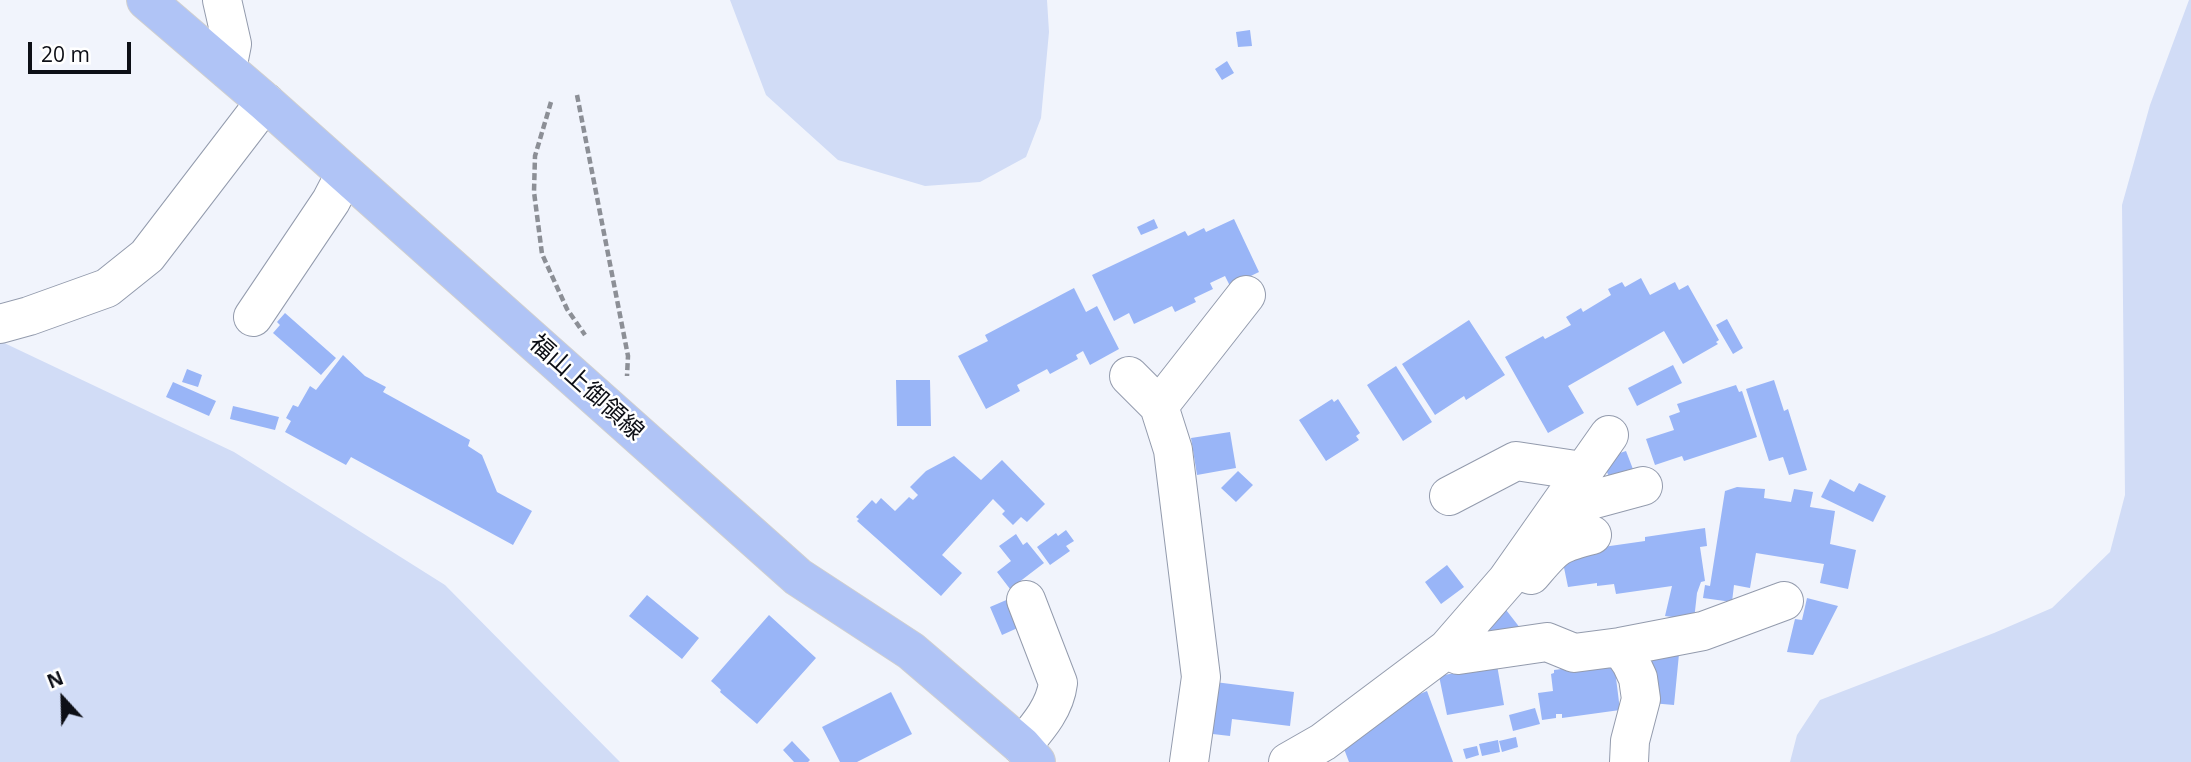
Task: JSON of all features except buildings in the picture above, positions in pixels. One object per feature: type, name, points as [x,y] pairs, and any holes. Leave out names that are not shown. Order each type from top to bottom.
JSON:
[{"type":"main road","name":"福山上御領線","points":[[146,0],[265,102],[798,577],[911,650],[1029,754]]},
{"type":"street","points":[[222,0],[232,44],[227,69]]},
{"type":"street","points":[[0,324],[107,288],[147,256],[265,102]]},
{"type":"street","points":[[253,317],[331,201],[345,174]]},
{"type":"street","points":[[1159,406],[1246,295]]},
{"type":"street","points":[[1129,376],[1159,406],[1173,450],[1201,677],[1189,762]]},
{"type":"street","points":[[1288,762],[1323,742],[1447,649],[1507,580],[1609,435]]},
{"type":"street","points":[[1449,496],[1516,461],[1582,471]]},
{"type":"street","points":[[1558,509],[1643,486]]},
{"type":"street","points":[[1507,580],[1518,582],[1530,577],[1553,548],[1566,541],[1592,535]]},
{"type":"street","points":[[1026,600],[1058,683],[1057,697],[1039,726],[1029,754]]},
{"type":"street","points":[[1447,649],[1458,655],[1547,642],[1574,653],[1620,647],[1703,631],[1784,601]]},
{"type":"street","points":[[1620,647],[1638,678],[1641,699],[1630,741],[1629,762]]},
{"type":"path","points":[[577,95],[628,356],[625,394],[608,407]]},
{"type":"path","points":[[551,102],[535,156],[534,192],[542,254],[567,309],[590,341]]},
{"type":"shaded area","points":[[730,0],[1047,0],[1049,32],[1041,118],[1026,157],[980,182],[925,186],[838,160],[766,95]]},
{"type":"shaded area","points":[[2189,0],[2191,762],[1790,762],[1797,735],[1820,700],[2052,608],[2110,552],[2125,495],[2122,205],[2150,105]]},
{"type":"shaded area","points":[[0,341],[234,452],[445,585],[620,762],[0,762]]}]
